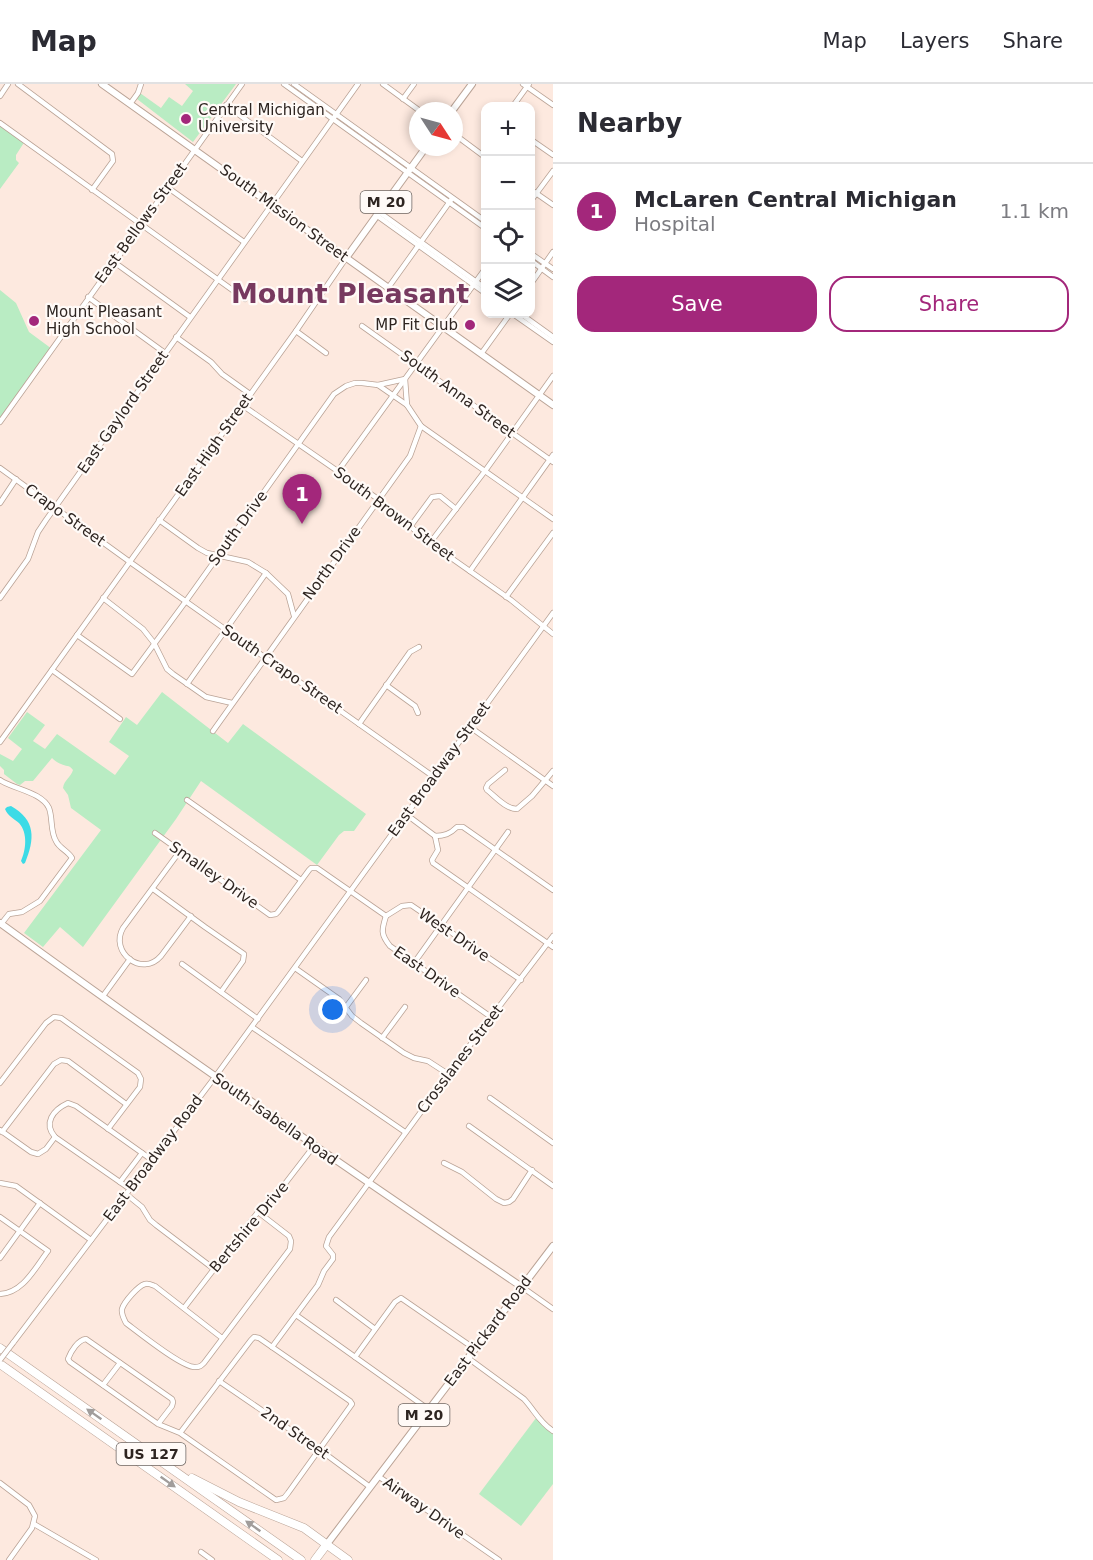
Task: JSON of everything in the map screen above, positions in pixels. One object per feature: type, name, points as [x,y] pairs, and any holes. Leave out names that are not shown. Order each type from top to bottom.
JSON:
[{"type":"highway","name":"US 127","points":[[0,1348],[301,1560]]},
{"type":"highway","name":"US 127","points":[[0,1362],[278,1560]]},
{"type":"highway","points":[[152,1454],[239,1502],[304,1528],[348,1560]]},
{"type":"highway","name":"East Pickard Road","points":[[315,1560],[327,1544]]},
{"type":"main road","name":"South Mission Street","points":[[102,84],[553,405]]},
{"type":"main road","points":[[459,102],[472,84]]},
{"type":"main road","name":"East High Street","points":[[346,258],[419,156]]},
{"type":"main road","name":"South Isabella Road","points":[[0,923],[215,1077],[522,1287]]},
{"type":"main road","name":"East Pickard Road","points":[[327,1544],[553,1246]]},
{"type":"street","points":[[0,96],[9,84]]},
{"type":"street","points":[[18,84],[112,154],[113,161],[92,190]]},
{"type":"street","points":[[130,104],[141,84]]},
{"type":"street","name":"East Bellows Street","points":[[0,422],[242,84]]},
{"type":"street","points":[[284,84],[334,116]]},
{"type":"street","points":[[294,84],[481,224]]},
{"type":"street","name":"East Gaylord Street","points":[[0,598],[28,559],[38,532],[358,84]]},
{"type":"street","points":[[383,84],[409,103]]},
{"type":"street","points":[[403,99],[414,84]]},
{"type":"street","points":[[516,102],[527,85],[553,105]]},
{"type":"street","points":[[226,105],[302,161]]},
{"type":"street","points":[[0,123],[245,299]]},
{"type":"street","points":[[463,140],[481,152]]},
{"type":"street","points":[[535,142],[553,155]]},
{"type":"street","points":[[535,196],[553,171]]},
{"type":"street","points":[[167,187],[244,242]]},
{"type":"street","points":[[537,193],[553,205]]},
{"type":"street","points":[[451,200],[481,218]]},
{"type":"street","points":[[388,288],[451,200]]},
{"type":"street","points":[[378,214],[481,289]]},
{"type":"street","points":[[535,279],[553,252]]},
{"type":"street","points":[[535,257],[553,276]]},
{"type":"street","name":"East High Street","points":[[0,742],[346,258]]},
{"type":"street","points":[[114,262],[190,317]]},
{"type":"street","points":[[535,262],[553,269]]},
{"type":"street","points":[[338,471],[481,275]]},
{"type":"street","points":[[475,284],[481,286]]},
{"type":"street","points":[[88,297],[165,353]]},
{"type":"street","points":[[481,354],[509,318]]},
{"type":"street","points":[[518,318],[553,342]]},
{"type":"street","points":[[527,318],[553,336]]},
{"type":"street","name":"South Anna Street","points":[[362,326],[552,459]]},
{"type":"street","points":[[296,331],[326,353]]},
{"type":"street","points":[[176,337],[250,394]]},
{"type":"street","points":[[430,543],[553,376]]},
{"type":"street","points":[[405,379],[407,405]]},
{"type":"street","name":"South Drive","points":[[77,635],[132,674],[334,394],[354,383],[378,385],[405,379]]},
{"type":"street","points":[[378,385],[407,405],[421,426],[553,519]]},
{"type":"street","name":"South Brown Street","points":[[242,405],[378,499],[430,543],[507,597],[553,634]]},
{"type":"street","name":"North Drive","points":[[213,731],[410,456],[421,426]]},
{"type":"street","points":[[470,571],[552,459]]},
{"type":"street","name":"Crapo Street","points":[[0,468],[130,562]]},
{"type":"street","points":[[0,503],[16,479]]},
{"type":"street","points":[[410,527],[432,497],[440,496],[456,509]]},
{"type":"street","points":[[159,520],[207,553],[248,562],[266,573],[288,594],[294,616]]},
{"type":"street","points":[[507,597],[553,533]]},
{"type":"street","name":"South Crapo Street","points":[[130,562],[434,777]]},
{"type":"street","points":[[187,684],[266,573]]},
{"type":"street","points":[[103,598],[143,629],[167,669],[206,697],[232,703]]},
{"type":"street","name":"East Broadway Street","points":[[326,926],[553,612]]},
{"type":"street","points":[[359,724],[410,652],[419,647]]},
{"type":"street","points":[[52,670],[120,719]]},
{"type":"street","points":[[386,685],[416,706],[418,713]]},
{"type":"street","points":[[470,727],[553,786]]},
{"type":"street","points":[[505,770],[486,788],[511,809],[517,809],[522,805],[553,771]]},
{"type":"street","points":[[0,780],[26,790],[46,804],[57,844],[72,858],[40,901],[22,912],[9,914],[0,923]]},
{"type":"street","points":[[187,800],[301,880],[310,868],[317,868],[386,916]]},
{"type":"street","points":[[407,815],[435,836],[444,836],[457,827],[463,827],[553,890]]},
{"type":"street","points":[[414,963],[508,832]]},
{"type":"street","name":"Smalley Drive","points":[[155,833],[273,915],[278,912],[301,880]]},
{"type":"street","points":[[435,836],[438,850],[432,860],[433,863],[553,947]]},
{"type":"street","points":[[180,851],[123,928],[119,938],[120,948],[130,959],[140,965],[157,960],[191,916]]},
{"type":"street","points":[[153,889],[244,954],[243,961],[221,992]]},
{"type":"street","name":"West Drive","points":[[386,916],[397,908],[411,905],[521,980]]},
{"type":"street","name":"East Drive","points":[[386,916],[382,930],[384,939],[390,946],[491,1017]]},
{"type":"street","name":"East Broadway Road","points":[[0,1362],[326,926]]},
{"type":"street","name":"Crosslanes Street","points":[[296,1315],[318,1285],[333,1259],[326,1242],[448,1074],[553,936]]},
{"type":"street","points":[[103,996],[130,959]]},
{"type":"street","points":[[182,964],[258,1019]]},
{"type":"street","points":[[295,968],[335,996],[356,1020],[409,1056],[428,1061],[448,1074]]},
{"type":"street","points":[[346,1007],[366,980]]},
{"type":"street","points":[[382,1038],[405,1007]]},
{"type":"street","points":[[0,1083],[46,1023],[54,1017],[60,1018],[138,1073],[141,1079],[140,1087],[108,1129]]},
{"type":"street","points":[[252,1027],[405,1132]]},
{"type":"street","points":[[55,1137],[46,1149],[38,1154],[31,1152],[1,1131],[54,1064],[61,1060],[68,1061],[126,1104]]},
{"type":"street","points":[[490,1098],[553,1143]]},
{"type":"street","points":[[130,1189],[55,1137],[50,1131],[49,1124],[60,1107],[68,1103],[76,1106],[152,1160]]},
{"type":"street","points":[[469,1126],[553,1186]]},
{"type":"street","name":"Bertshire Drive","points":[[184,1308],[258,1212],[274,1198],[314,1146]]},
{"type":"street","points":[[120,1182],[142,1153]]},
{"type":"street","points":[[444,1163],[462,1172],[504,1203],[513,1199],[532,1170]]},
{"type":"street","points":[[0,1183],[16,1186],[91,1240]]},
{"type":"street","points":[[126,1194],[142,1207],[150,1220],[214,1269]]},
{"type":"street","points":[[0,1258],[40,1203]]},
{"type":"street","points":[[222,1338],[155,1286],[146,1284],[136,1290],[122,1309],[126,1323],[174,1357],[188,1366],[195,1367],[204,1363],[290,1249],[291,1241],[285,1231],[258,1212]]},
{"type":"street","points":[[0,1217],[48,1251],[25,1282],[11,1292],[1,1295]]},
{"type":"street","name":"South Isabella Road","points":[[522,1287],[553,1309]]},
{"type":"street","points":[[356,1357],[395,1302],[401,1298],[475,1349]]},
{"type":"street","points":[[336,1300],[375,1329]]},
{"type":"street","points":[[272,1347],[296,1315],[428,1409]]},
{"type":"street","points":[[158,1424],[172,1406],[172,1399],[83,1338],[68,1359],[70,1362],[158,1424],[180,1433],[276,1500],[280,1500],[288,1493],[352,1404],[259,1338],[253,1338],[180,1433]]},
{"type":"street","points":[[468,1358],[524,1399],[540,1420],[553,1431]]},
{"type":"street","points":[[103,1385],[120,1363]]},
{"type":"street","name":"2nd Street","points":[[219,1381],[370,1487]]},
{"type":"street","name":"Airway Drive","points":[[378,1476],[499,1560]]},
{"type":"street","points":[[0,1483],[29,1505],[35,1516],[34,1524],[9,1560]]},
{"type":"street","points":[[34,1524],[96,1560]]},
{"type":"street","points":[[201,1552],[212,1560]]},
{"type":"green space","name":"Central Michigan University","points":[[185,84],[236,84],[193,142],[137,99],[140,93],[161,108],[169,97],[182,106],[193,91]]},
{"type":"green space","points":[[0,123],[25,141],[16,155],[19,163],[0,189]]},
{"type":"green space","points":[[0,290],[16,303],[29,332],[52,349],[0,422]]},
{"type":"green space","points":[[162,692],[228,743],[243,724],[366,814],[354,831],[344,831],[339,835],[317,865],[201,781],[83,947],[60,927],[43,947],[24,933],[101,830],[71,808],[68,795],[63,788],[73,770],[70,767],[52,758],[33,781],[25,781],[20,785],[4,774],[0,766],[0,754],[13,761],[22,749],[8,738],[27,712],[45,725],[33,741],[45,749],[57,734],[115,775],[129,756],[109,742],[126,717],[137,725]]},
{"type":"green space","points":[[536,1418],[553,1431],[553,1484],[521,1526],[479,1494]]},
{"type":"water","points":[[11,806],[25,817],[31,831],[31,846],[23,864],[21,861],[25,847],[24,832],[19,823],[5,809]]},
{"type":"place","name":"Central Michigan University","points":[[186,119]]},
{"type":"place","name":"Mount Pleasant High School","points":[[34,321]]},
{"type":"place","name":"MP Fit Club","points":[[470,325]]},
{"type":"place","name":"McLaren Central Michigan","points":[[302,524]]},
{"type":"district","name":"Mount Pleasant","points":[[350,294]]}]
